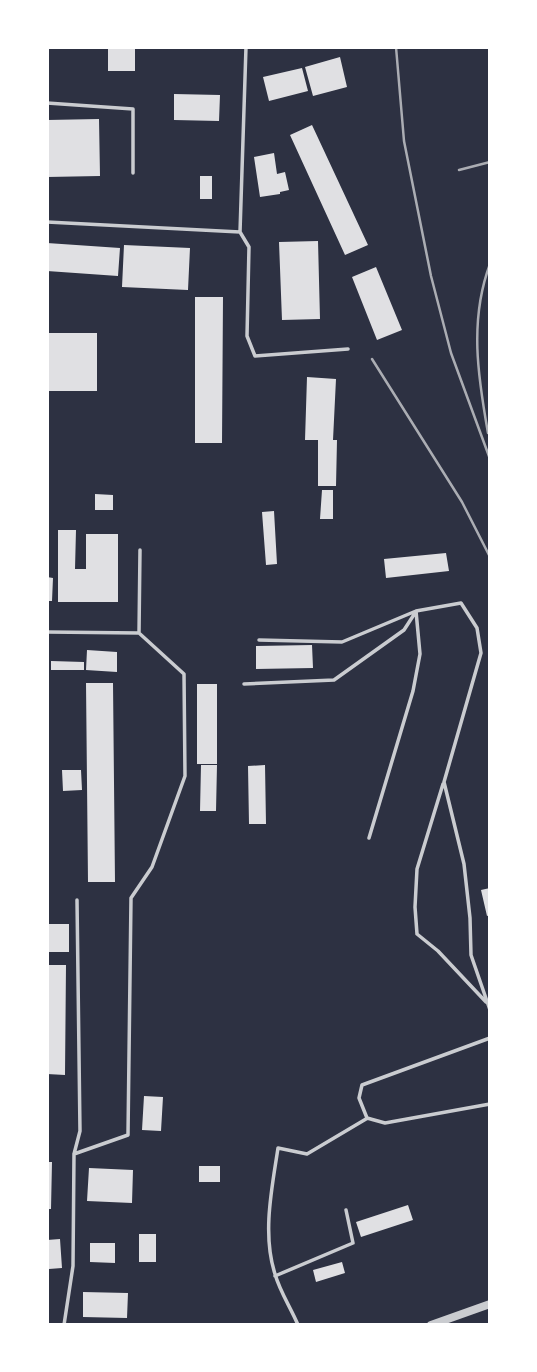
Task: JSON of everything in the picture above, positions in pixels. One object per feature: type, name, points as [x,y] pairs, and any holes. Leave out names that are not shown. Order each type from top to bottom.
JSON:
[{"type":"street","points":[[431,1325],[490,1304]]},
{"type":"lane","points":[[246,47],[240,232],[249,247],[247,337],[255,356],[348,349]]},
{"type":"lane","points":[[47,103],[133,109],[133,173]]},
{"type":"lane","points":[[47,222],[240,232]]},
{"type":"lane","points":[[139,633],[140,550]]},
{"type":"lane","points":[[259,640],[342,642],[416,611],[461,603],[477,628],[481,653],[417,869],[415,907],[417,934],[438,951],[487,1003]]},
{"type":"lane","points":[[244,684],[334,680],[404,631],[416,611]]},
{"type":"lane","points":[[369,838],[414,691],[420,654],[416,611]]},
{"type":"lane","points":[[47,632],[139,633],[184,674],[185,776],[152,867],[131,898],[128,1135],[74,1154]]},
{"type":"lane","points":[[444,782],[464,864],[471,955],[490,1010]]},
{"type":"lane","points":[[64,1325],[73,1266],[74,1154],[80,1131],[77,900]]},
{"type":"lane","points":[[366,1118],[359,1098],[362,1085],[490,1038]]},
{"type":"lane","points":[[298,1325],[275,1276],[268,1245],[278,1148],[307,1154],[366,1118],[385,1123],[490,1104]]},
{"type":"lane","points":[[275,1276],[353,1244],[346,1210]]},
{"type":"building","points":[[108,47],[135,47],[135,71],[108,71]]},
{"type":"building","points":[[340,57],[347,87],[313,96],[305,67]]},
{"type":"building","points":[[302,68],[308,91],[269,101],[263,77]]},
{"type":"building","points":[[174,94],[220,95],[219,121],[174,120]]},
{"type":"building","points":[[99,119],[100,176],[47,177],[47,120]]},
{"type":"building","points":[[312,125],[368,245],[345,255],[290,135]]},
{"type":"building","points":[[274,153],[277,174],[285,172],[289,190],[260,197],[254,157]]},
{"type":"building","points":[[200,176],[212,176],[212,199],[200,199]]},
{"type":"building","points":[[318,241],[320,319],[282,320],[279,242]]},
{"type":"building","points":[[47,243],[120,248],[118,276],[47,271]]},
{"type":"building","points":[[124,245],[190,248],[188,290],[122,287]]},
{"type":"building","points":[[376,267],[402,330],[377,340],[352,277]]},
{"type":"building","points":[[195,297],[223,297],[222,443],[195,443]]},
{"type":"building","points":[[47,333],[97,333],[97,391],[47,391]]},
{"type":"building","points":[[307,377],[336,379],[333,440],[337,440],[336,486],[318,486],[318,440],[305,440]]},
{"type":"building","points":[[322,490],[333,490],[333,519],[320,519]]},
{"type":"building","points":[[95,494],[113,495],[113,510],[95,510]]},
{"type":"building","points":[[274,511],[277,564],[266,565],[262,512]]},
{"type":"building","points":[[58,530],[76,530],[75,569],[86,569],[86,534],[118,534],[118,602],[58,602]]},
{"type":"building","points":[[446,553],[449,571],[386,578],[384,559]]},
{"type":"building","points":[[47,577],[53,578],[52,601],[47,601]]},
{"type":"building","points":[[312,645],[313,668],[256,669],[256,646]]},
{"type":"building","points":[[87,650],[117,652],[117,672],[86,670]]},
{"type":"building","points":[[51,661],[84,662],[84,670],[51,670]]},
{"type":"building","points":[[86,683],[113,683],[115,882],[88,882]]},
{"type":"building","points":[[197,684],[217,684],[217,764],[197,764]]},
{"type":"building","points":[[201,765],[217,765],[216,811],[200,811]]},
{"type":"building","points":[[265,765],[266,824],[249,824],[248,766]]},
{"type":"building","points":[[62,770],[81,770],[82,790],[63,791]]},
{"type":"building","points":[[490,888],[490,915],[487,916],[481,890]]},
{"type":"building","points":[[47,924],[69,924],[69,952],[47,952]]},
{"type":"building","points":[[47,965],[66,965],[65,1075],[47,1074]]},
{"type":"building","points":[[144,1096],[163,1097],[161,1131],[142,1130]]},
{"type":"building","points":[[47,1162],[52,1162],[51,1209],[47,1209]]},
{"type":"building","points":[[199,1166],[220,1166],[220,1182],[199,1182]]},
{"type":"building","points":[[89,1168],[133,1170],[132,1203],[87,1201]]},
{"type":"building","points":[[408,1205],[413,1220],[361,1237],[356,1222]]},
{"type":"building","points":[[139,1234],[156,1234],[156,1262],[139,1262]]},
{"type":"building","points":[[60,1239],[62,1268],[49,1269],[47,1240]]},
{"type":"building","points":[[90,1243],[115,1243],[115,1263],[90,1262]]},
{"type":"building","points":[[342,1262],[345,1273],[316,1282],[313,1270]]},
{"type":"building","points":[[83,1292],[128,1293],[127,1318],[83,1317]]},
{"type":"railway","points":[[396,47],[404,141],[431,276],[451,353],[490,459]]},
{"type":"railway","points":[[459,170],[490,162]]},
{"type":"railway","points":[[488,433],[477,348],[479,306],[490,264]]},
{"type":"railway","points":[[372,359],[462,502],[490,557]]}]
